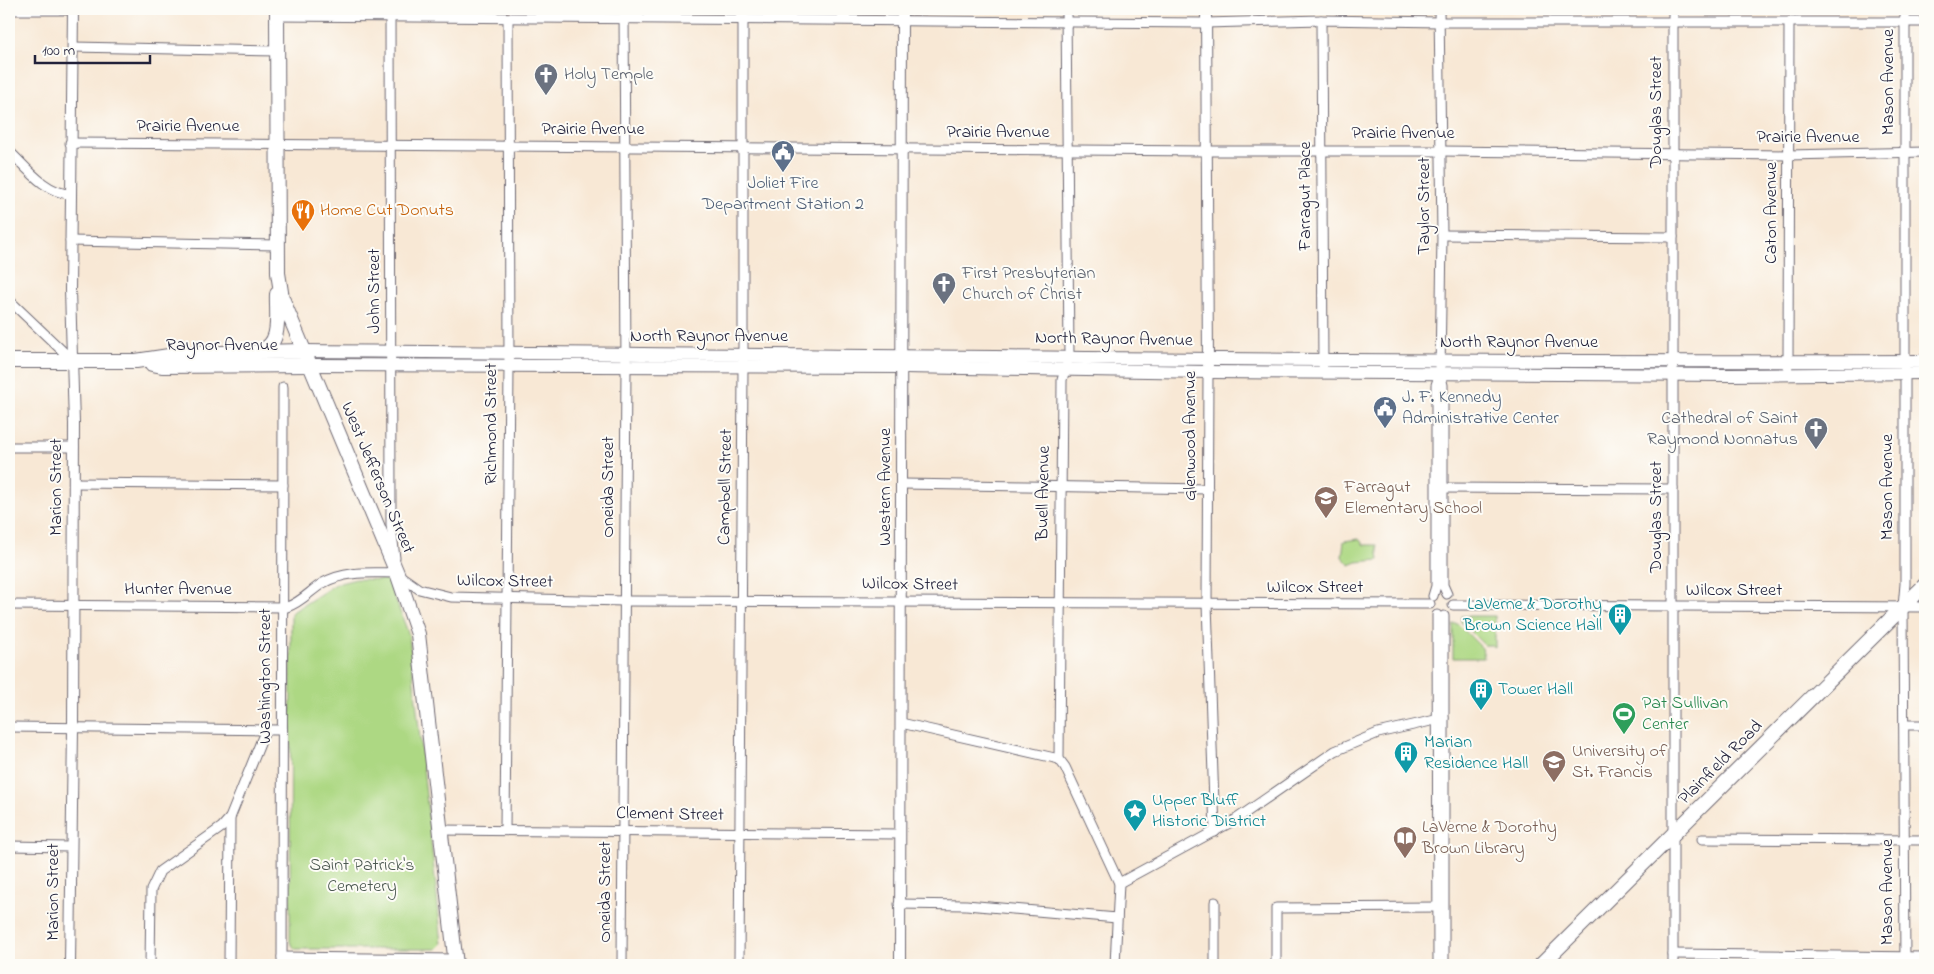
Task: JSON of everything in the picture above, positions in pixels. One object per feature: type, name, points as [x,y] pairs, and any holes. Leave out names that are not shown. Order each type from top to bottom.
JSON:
[{"type":"main road","name":"West Jefferson Street","points":[[277,12],[278,273],[282,298],[397,573],[418,634],[455,962]]},
{"type":"main road","points":[[258,352],[268,348],[275,340],[278,273]]},
{"type":"main road","name":"North Raynor Avenue","points":[[303,351],[626,354],[743,361],[1208,365],[1323,372],[1383,366],[1905,367],[1925,361]]},
{"type":"main road","name":"Raynor Avenue","points":[[9,360],[136,361],[182,354],[303,351]]},
{"type":"main road","name":"North Raynor Avenue","points":[[1208,365],[1323,359],[1383,366]]},
{"type":"main road","name":"Raynor Avenue","points":[[136,361],[162,366],[309,365]]},
{"type":"main road","name":"North Raynor Avenue","points":[[309,365],[626,367],[743,361]]},
{"type":"main road","name":"North Raynor Avenue","points":[[1905,367],[1925,373]]},
{"type":"main road","name":"Plainfield Road","points":[[1541,965],[1925,585]]},
{"type":"street","points":[[9,10],[73,9]]},
{"type":"street","name":"Marion Street","points":[[70,965],[74,447],[70,143],[73,9]]},
{"type":"street","name":"Oneida Street","points":[[622,965],[626,367],[624,9]]},
{"type":"street","name":"Campbell Street","points":[[739,965],[743,9]]},
{"type":"street","name":"Western Avenue","points":[[900,965],[903,362],[902,9]]},
{"type":"street","name":"Buell Avenue","points":[[1066,9],[1068,363],[1062,380],[1059,759],[1065,767],[1119,883],[1115,965]]},
{"type":"street","name":"Glenwood Avenue","points":[[1206,9],[1207,604],[1215,832]]},
{"type":"street","name":"Taylor Street","points":[[1439,9],[1443,585],[1447,594]]},
{"type":"street","name":"Douglas Street","points":[[1673,9],[1673,965]]},
{"type":"street","name":"Mason Avenue","points":[[1905,9],[1905,584],[1903,607],[1905,961]]},
{"type":"street","points":[[277,12],[390,13],[508,18],[1206,23],[1321,20],[1439,22],[1925,22]]},
{"type":"street","name":"John Street","points":[[390,13],[391,525],[397,573]]},
{"type":"street","name":"Richmond Street","points":[[504,830],[509,367],[508,18]]},
{"type":"street","name":"Farragut Place","points":[[1321,20],[1323,372]]},
{"type":"street","name":"Caton Avenue","points":[[1788,368],[1789,22]]},
{"type":"street","points":[[73,47],[277,51]]},
{"type":"street","name":"Prairie Avenue","points":[[70,143],[1441,151],[1788,155],[1925,152]]},
{"type":"street","points":[[9,150],[48,188],[60,194],[70,194]]},
{"type":"street","points":[[1442,236],[1673,237]]},
{"type":"street","points":[[70,241],[278,245]]},
{"type":"street","points":[[9,300],[73,361]]},
{"type":"street","name":"Taylor Street","points":[[1432,600],[1436,586],[1436,385],[1441,366]]},
{"type":"street","name":"Washington Street","points":[[282,961],[283,387]]},
{"type":"street","points":[[9,447],[74,447]]},
{"type":"street","points":[[74,483],[283,485]]},
{"type":"street","points":[[902,484],[1208,489]]},
{"type":"street","points":[[1443,488],[1673,489]]},
{"type":"street","name":"Hunter Avenue","points":[[9,605],[282,606],[295,604],[322,584],[337,576],[355,572],[397,573]]},
{"type":"street","name":"Wilcox Street","points":[[397,573],[419,589],[435,595],[625,601],[902,600],[1207,604],[1432,600]]},
{"type":"street","points":[[1440,593],[1447,594],[1453,605],[1451,612],[1441,616],[1432,611],[1432,600],[1440,593]]},
{"type":"street","name":"Wilcox Street","points":[[1453,605],[1925,607]]},
{"type":"street","points":[[1441,616],[1441,907],[1444,965]]},
{"type":"street","points":[[1119,883],[1215,832],[1335,751],[1378,733],[1440,719]]},
{"type":"street","points":[[901,723],[1059,759]]},
{"type":"street","points":[[1904,725],[1925,725]]},
{"type":"street","points":[[9,728],[282,730]]},
{"type":"street","points":[[150,965],[150,899],[154,879],[160,871],[222,827],[230,818],[266,729]]},
{"type":"street","points":[[229,965],[230,818]]},
{"type":"street","name":"Clement Street","points":[[440,830],[900,834]]},
{"type":"street","points":[[1702,839],[1925,840]]},
{"type":"street","points":[[9,846],[70,846]]},
{"type":"street","points":[[1215,902],[1215,965]]},
{"type":"street","points":[[899,904],[966,904],[1117,918]]},
{"type":"street","points":[[1276,965],[1276,908],[1441,907]]},
{"type":"street","points":[[1438,965],[1441,907]]},
{"type":"street","points":[[1673,954],[1905,961],[1925,957]]},
{"type":"street","points":[[282,961],[455,962]]},
{"type":"green space","points":[[1359,539],[1364,545],[1377,545],[1379,560],[1357,562],[1350,565],[1342,557],[1344,541]]},
{"type":"green space","name":"Saint Patrick's Cemetery","points":[[356,579],[388,580],[409,635],[442,944],[437,949],[295,949],[290,942],[291,613],[336,584]]},
{"type":"green space","points":[[1461,616],[1495,616],[1495,648],[1492,645],[1484,645],[1461,622]]},
{"type":"green space","points":[[1453,624],[1458,624],[1482,648],[1484,658],[1453,658]]},
{"type":"place","name":"Holy Temple","points":[[546,96]]},
{"type":"place","name":"Joliet Fire Department Station 2","points":[[783,173]]},
{"type":"place","name":"Home Cut Donuts","points":[[303,232]]},
{"type":"place","name":"First Presbyterian Church of Christ","points":[[944,305]]},
{"type":"place","name":"J. F. Kennedy Administrative Center","points":[[1385,429]]},
{"type":"place","name":"Cathedral of Saint Raymond Nonnatus","points":[[1816,450]]},
{"type":"place","name":"Farragut Elementary School","points":[[1326,519]]},
{"type":"place","name":"LaVerne & Dorothy Brown Science Hall","points":[[1620,636]]},
{"type":"place","name":"Tower Hall","points":[[1481,711]]},
{"type":"place","name":"Pat Sullivan Center","points":[[1624,735]]},
{"type":"place","name":"Marian Residence Hall","points":[[1406,774]]},
{"type":"place","name":"University of St. Francis","points":[[1554,783]]},
{"type":"place","name":"Upper Bluff Historic District","points":[[1135,832]]},
{"type":"place","name":"LaVerne & Dorothy Brown Library","points":[[1405,859]]}]
